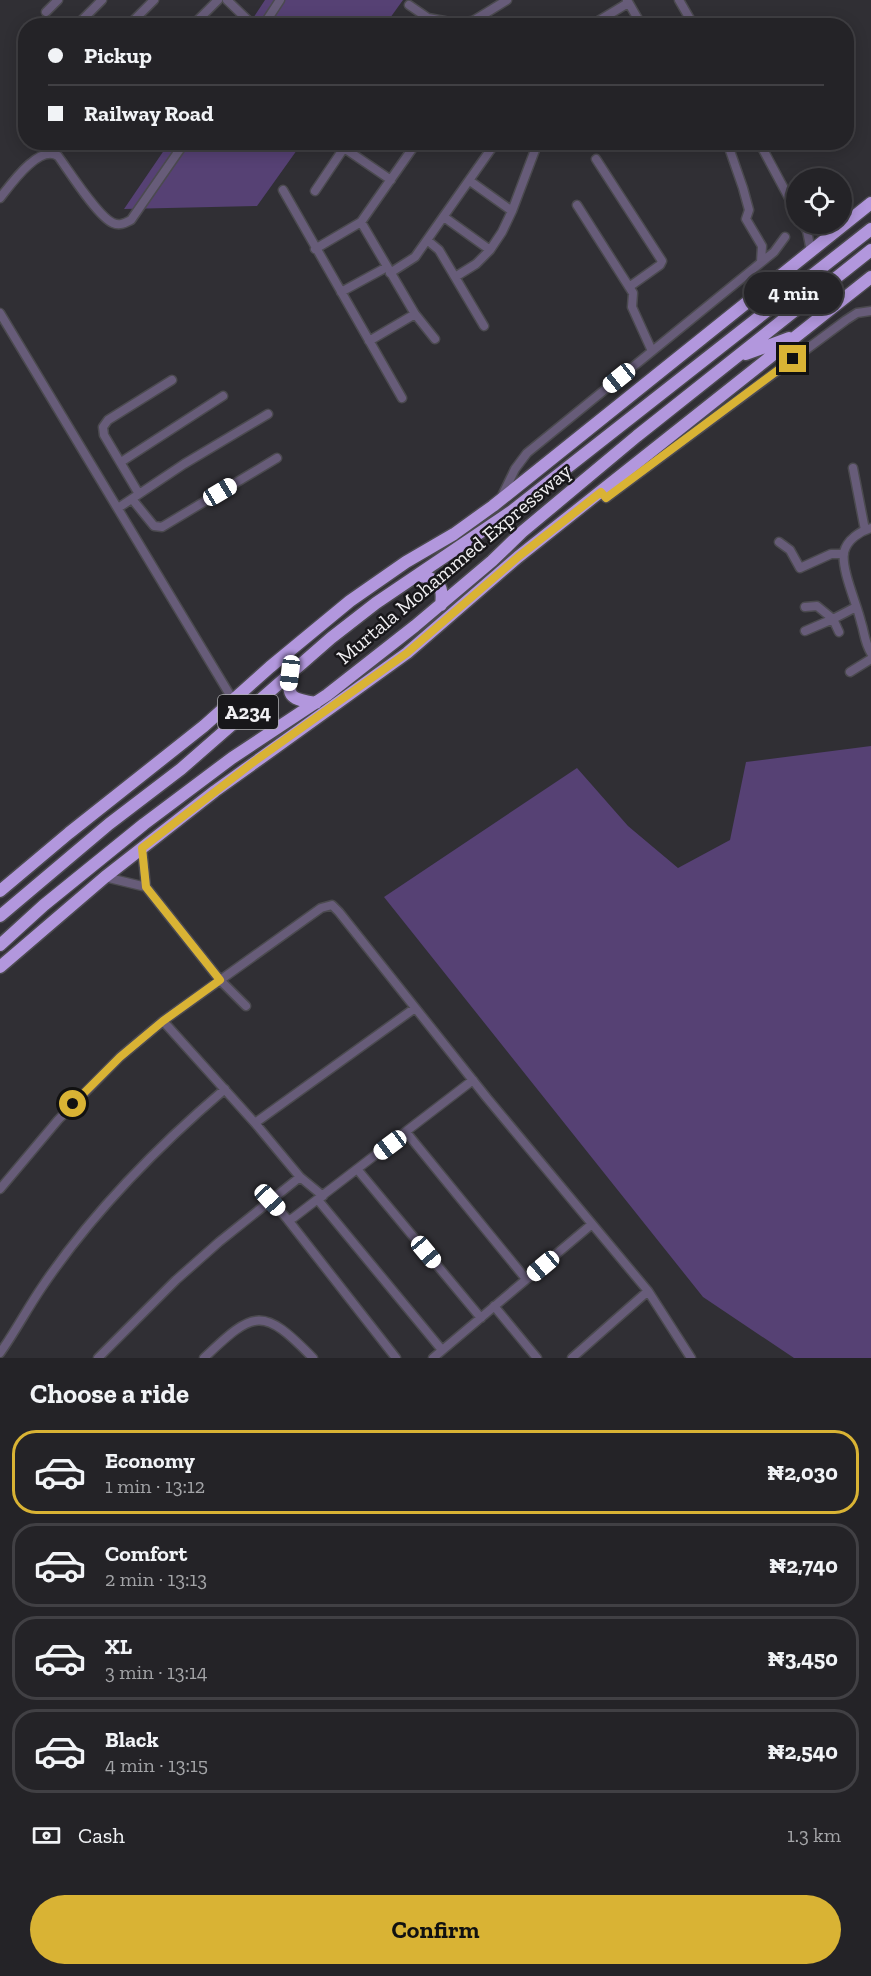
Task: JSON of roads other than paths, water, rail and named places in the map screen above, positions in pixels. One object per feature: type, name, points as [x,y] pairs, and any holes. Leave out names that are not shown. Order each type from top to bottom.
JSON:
[{"type":"highway","name":"Murtala Mohammed Expressway","points":[[0,891],[204,726],[350,601],[406,562],[454,534],[501,500],[871,203]]},
{"type":"highway","name":"Murtala Mohammed Expressway","points":[[0,916],[109,824],[181,769],[290,673],[376,603],[489,527],[871,229]]},
{"type":"highway","name":"Murtala Mohammed Expressway","points":[[0,945],[44,904],[144,824],[232,758],[316,702],[441,605],[522,532],[637,436],[871,250]]},
{"type":"highway","name":"Murtala Mohammed Expressway","points":[[0,967],[142,848],[247,767],[407,653],[518,557],[871,277]]},
{"type":"highway","points":[[734,359],[799,334]]},
{"type":"highway","points":[[608,436],[654,376]]},
{"type":"highway","points":[[489,527],[501,500]]},
{"type":"highway","points":[[417,576],[430,576],[441,586],[443,594],[441,605]]},
{"type":"highway","points":[[290,673],[288,690],[292,696],[297,700],[316,702]]},
{"type":"street","points":[[45,12],[58,0]]},
{"type":"street","points":[[84,18],[102,0]]},
{"type":"street","points":[[136,18],[154,0]]},
{"type":"street","points":[[200,18],[218,0]]},
{"type":"street","points":[[227,0],[246,18]]},
{"type":"street","points":[[268,18],[280,0]]},
{"type":"street","points":[[479,18],[494,3],[507,0]]},
{"type":"street","points":[[679,0],[689,18]]},
{"type":"street","points":[[602,18],[628,1],[638,18]]},
{"type":"street","points":[[409,6],[422,18]]},
{"type":"street","points":[[0,198],[38,157],[52,152],[58,156],[102,215],[112,223],[120,225],[131,220],[179,150]]},
{"type":"street","points":[[315,191],[343,150]]},
{"type":"street","points":[[352,150],[391,180]]},
{"type":"street","points":[[315,249],[362,222],[412,150]]},
{"type":"street","points":[[341,292],[411,262],[491,150]]},
{"type":"street","points":[[455,276],[476,264],[490,250],[512,211],[535,150]]},
{"type":"street","points":[[730,150],[749,210],[746,219],[762,246],[761,262]]},
{"type":"street","points":[[763,150],[786,193]]},
{"type":"street","points":[[596,159],[662,261],[660,265],[629,287]]},
{"type":"street","points":[[470,181],[512,211]]},
{"type":"street","points":[[283,190],[402,398]]},
{"type":"street","points":[[578,205],[633,293],[632,307],[652,351]]},
{"type":"street","points":[[444,217],[490,250]]},
{"type":"street","points":[[362,222],[415,314],[435,339]]},
{"type":"street","points":[[807,234],[811,251]]},
{"type":"street","points":[[822,234],[829,237]]},
{"type":"street","points":[[501,500],[515,470],[527,453],[761,262],[780,246],[785,237]]},
{"type":"street","points":[[428,240],[439,250],[484,326]]},
{"type":"street","points":[[601,492],[606,498],[846,320],[857,313],[871,311]]},
{"type":"street","points":[[369,340],[415,314]]},
{"type":"street","points":[[1,318],[233,700]]},
{"type":"street","points":[[172,380],[108,420],[103,427],[104,435],[121,462],[136,496],[154,526],[162,527],[277,458]]},
{"type":"street","points":[[121,462],[223,396]]},
{"type":"street","points":[[118,508],[184,464],[267,414]]},
{"type":"street","points":[[853,468],[868,529],[849,542],[844,554],[851,592],[862,622],[863,639],[871,653]]},
{"type":"street","points":[[779,542],[790,550],[800,568],[831,554],[844,554]]},
{"type":"street","points":[[805,607],[817,606],[833,619],[839,632]]},
{"type":"street","points":[[805,631],[856,607]]},
{"type":"street","points":[[850,672],[871,659]]},
{"type":"street","points":[[142,848],[146,887],[220,980],[246,1006]]},
{"type":"street","points":[[105,877],[146,887]]},
{"type":"street","points":[[0,1189],[58,1120],[120,1057],[163,1021],[220,980],[321,908],[333,905],[473,1080],[648,1292],[691,1358]]},
{"type":"street","points":[[255,1123],[415,1008]]},
{"type":"street","points":[[163,1021],[320,1198],[442,1350]]},
{"type":"street","points":[[288,1220],[294,1218],[473,1080]]},
{"type":"street","points":[[0,1353],[42,1287],[94,1219],[188,1120],[225,1089]]},
{"type":"street","points":[[406,1132],[526,1279]]},
{"type":"street","points":[[357,1169],[481,1318]]},
{"type":"street","points":[[98,1358],[176,1280],[300,1177]]},
{"type":"street","points":[[270,1200],[396,1358]]},
{"type":"street","points":[[432,1358],[592,1224]]},
{"type":"street","points":[[572,1358],[648,1292]]},
{"type":"street","points":[[494,1306],[537,1358]]},
{"type":"street","points":[[204,1358],[232,1331],[244,1324],[259,1320],[270,1321],[280,1327],[313,1358]]}]
